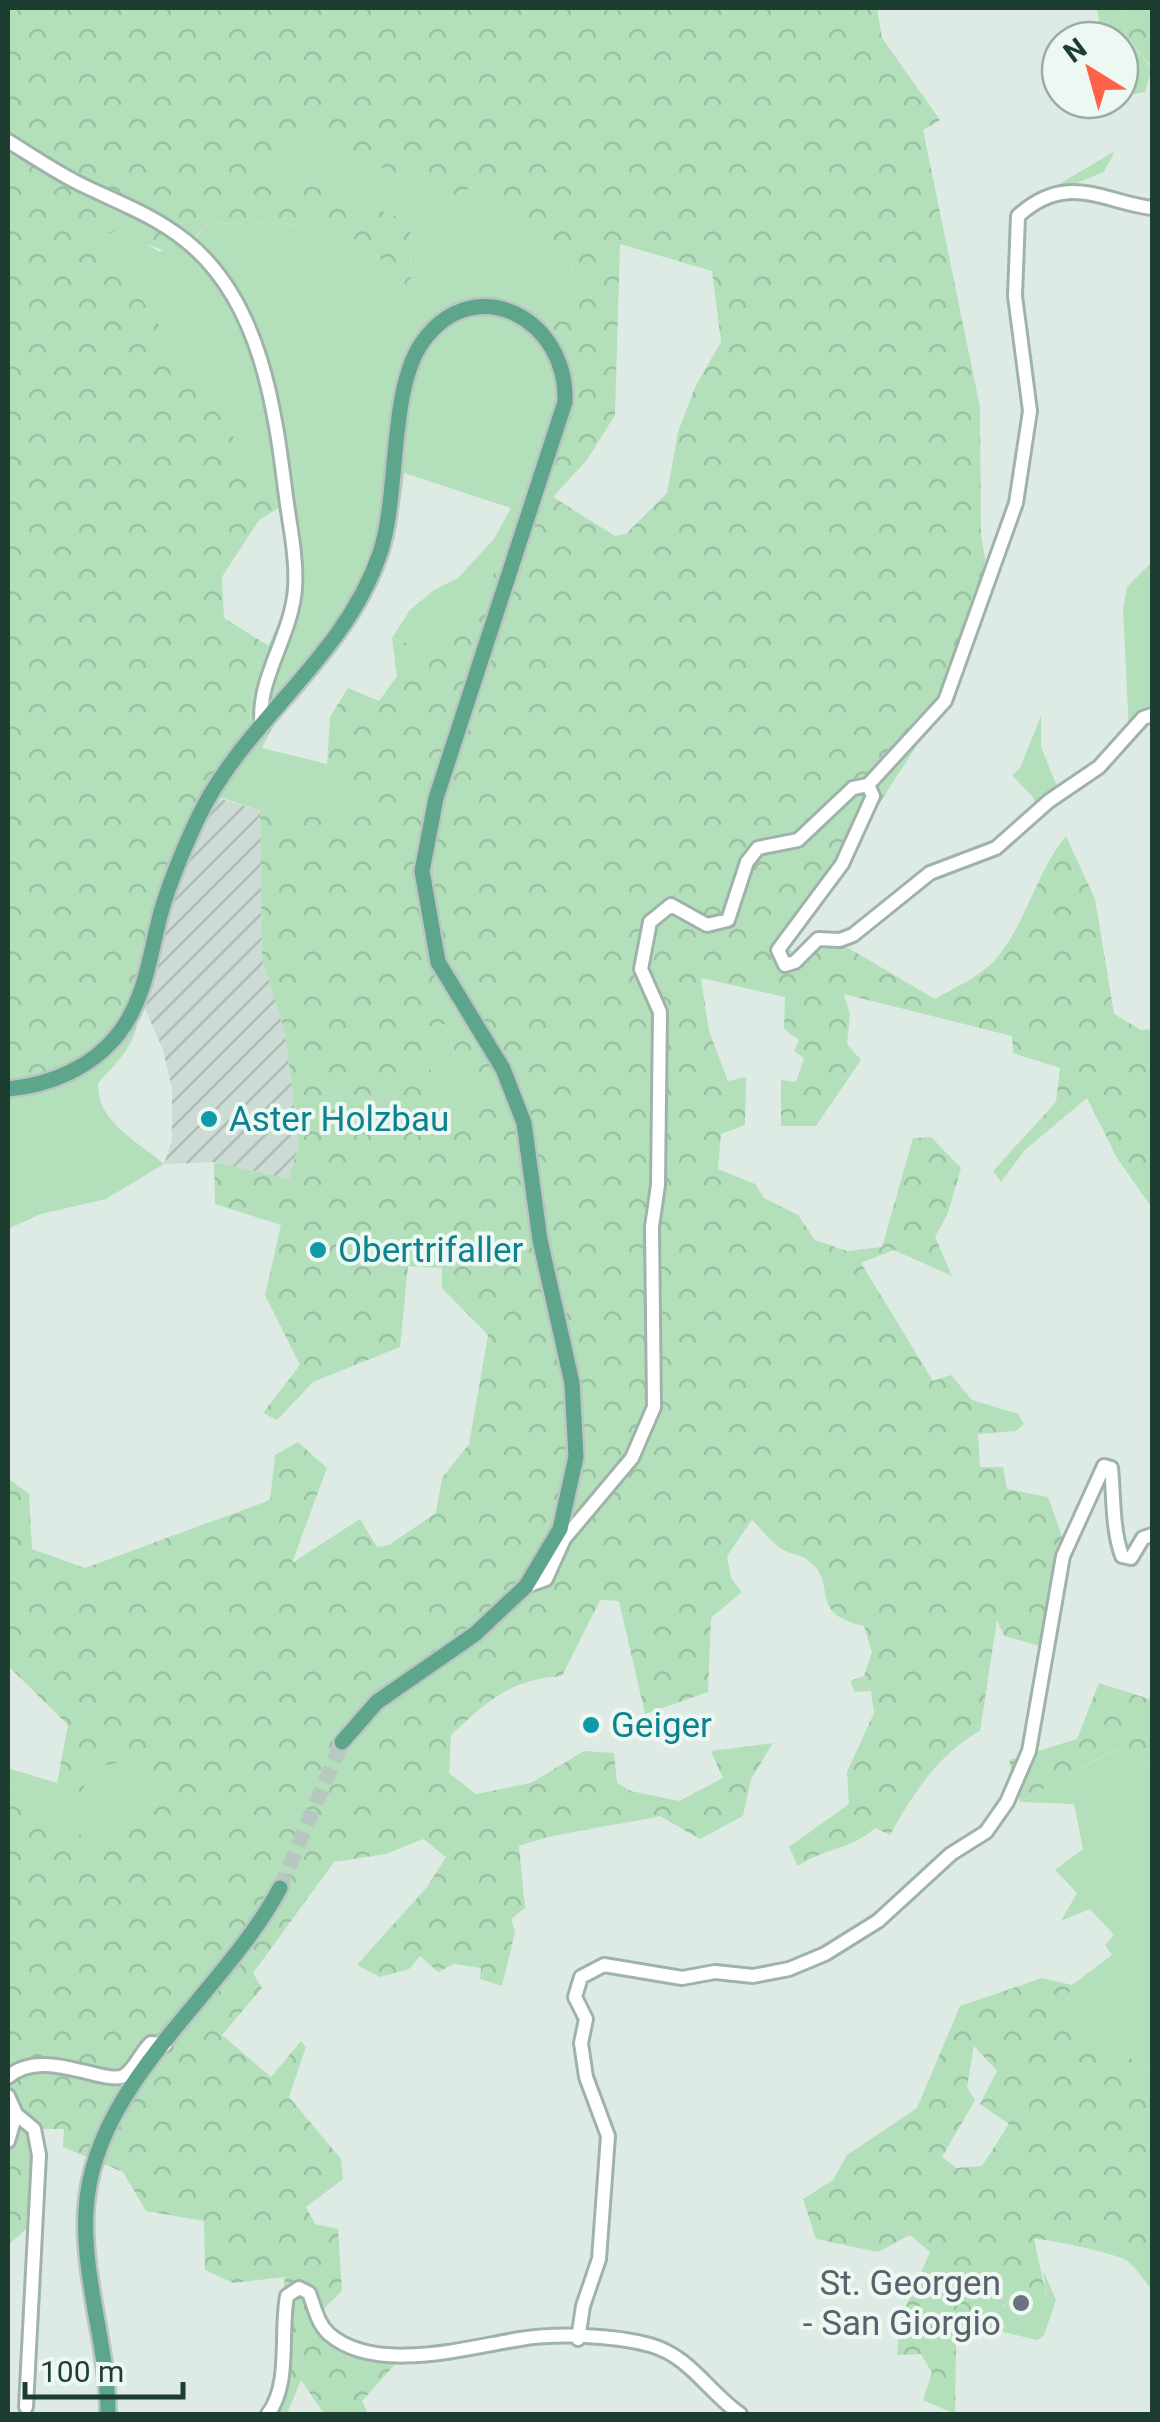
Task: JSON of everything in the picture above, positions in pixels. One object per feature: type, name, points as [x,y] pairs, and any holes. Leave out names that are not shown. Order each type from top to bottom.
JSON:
[{"type":"main road","points":[[8,1090],[64,1076],[87,1062],[118,1033],[140,997],[162,909],[198,817],[262,727],[348,622],[386,534],[405,388],[412,358],[422,341],[444,320],[466,311],[490,308],[528,320],[558,355],[566,402],[428,822],[422,871],[438,962],[517,1098],[529,1148],[540,1240],[572,1383],[576,1432],[570,1490],[560,1528],[526,1586],[475,1634],[377,1702],[342,1742]]},
{"type":"main road","points":[[108,2414],[105,2348],[86,2247],[89,2191],[108,2121],[239,1952],[280,1888]]},
{"type":"street","points":[[8,141],[79,183],[149,215],[188,242],[218,272],[244,324],[276,414],[295,563],[292,612],[262,696],[262,727]]},
{"type":"street","points":[[526,1586],[546,1579],[564,1539],[632,1458],[654,1407],[652,1227],[658,1185],[655,1136],[660,1012],[641,970],[650,922],[661,909],[672,905],[707,925],[728,920],[753,852],[763,846],[798,840],[853,788],[868,785],[945,701],[1016,502],[1030,411],[1015,296],[1018,216],[1044,200],[1083,192],[1152,208]]},
{"type":"street","points":[[868,785],[874,796],[842,864],[778,950],[785,965],[818,940],[847,938],[930,873],[996,848],[1050,801],[1099,767],[1143,718],[1152,715]]},
{"type":"street","points":[[578,2339],[583,2306],[599,2258],[608,2136],[586,2077],[581,2043],[586,2023],[575,1997],[581,1977],[604,1965],[682,1978],[716,1972],[753,1976],[789,1970],[825,1954],[878,1921],[951,1854],[986,1832],[1017,1784],[1029,1751],[1063,1556],[1104,1466],[1111,1468],[1110,1488],[1122,1556],[1131,1558],[1143,1538],[1152,1535]]},
{"type":"street","points":[[8,2077],[17,2069],[58,2065],[116,2079],[126,2074],[150,2043],[165,2045]]},
{"type":"street","points":[[8,2096],[16,2114],[34,2130],[40,2155],[26,2407]]},
{"type":"street","points":[[8,2141],[16,2114]]},
{"type":"street","points":[[268,2414],[282,2383],[281,2327],[286,2296],[294,2289],[309,2294],[317,2318],[330,2335],[378,2356],[406,2357],[522,2339],[578,2339],[650,2346],[672,2355],[740,2414]]},
{"type":"shaded area","points":[[210,796],[260,810],[262,958],[285,1033],[299,1144],[289,1179],[214,1162],[164,1164],[172,1140],[172,1089],[163,1050],[140,997],[162,909]]},
{"type":"green space","points":[[8,8],[877,8],[882,38],[940,120],[923,130],[980,407],[981,535],[988,576],[937,714],[786,948],[793,952],[811,934],[850,949],[935,999],[995,960],[1066,836],[1095,899],[1114,1014],[1141,1030],[1152,1029],[1152,1208],[1117,1158],[1087,1098],[1025,1150],[1001,1182],[993,1171],[1056,1102],[1060,1068],[1013,1053],[1012,1036],[844,994],[850,1014],[847,1044],[861,1060],[816,1126],[781,1126],[781,1080],[796,1082],[804,1058],[794,1051],[799,1040],[784,1029],[785,997],[701,978],[709,1031],[728,1081],[746,1077],[745,1125],[721,1134],[718,1169],[755,1184],[764,1198],[798,1215],[815,1240],[847,1251],[882,1247],[913,1138],[931,1137],[961,1168],[948,1213],[935,1237],[952,1276],[894,1250],[861,1263],[933,1381],[951,1375],[972,1400],[1018,1414],[1024,1424],[1016,1431],[978,1434],[980,1467],[1003,1467],[1007,1489],[1048,1497],[1069,1556],[1054,1650],[1004,1636],[997,1620],[980,1731],[939,1763],[890,1835],[875,1828],[857,1841],[798,1866],[789,1847],[849,1804],[847,1772],[874,1713],[871,1691],[855,1692],[850,1681],[864,1676],[872,1652],[864,1626],[835,1614],[829,1606],[818,1570],[806,1559],[780,1548],[752,1520],[727,1556],[731,1578],[742,1592],[711,1618],[708,1692],[645,1714],[619,1601],[600,1600],[562,1676],[514,1687],[476,1712],[451,1735],[449,1773],[476,1794],[531,1783],[584,1751],[614,1753],[617,1783],[631,1791],[679,1801],[723,1778],[711,1751],[773,1743],[751,1779],[743,1816],[700,1839],[660,1816],[519,1846],[525,1908],[511,1919],[515,1932],[502,1986],[480,1979],[481,1968],[454,1964],[438,1972],[420,1956],[409,1969],[380,1977],[357,1965],[427,1887],[446,1857],[423,1839],[386,1854],[334,1862],[253,1973],[262,1988],[222,2035],[271,2077],[301,2041],[306,2047],[289,2097],[341,2159],[343,2179],[306,2207],[315,2224],[338,2229],[342,2291],[319,2313],[338,2335],[397,2362],[362,2401],[368,2414],[324,2414],[301,2380],[287,2414],[264,2414],[276,2364],[285,2277],[233,2283],[205,2270],[204,2221],[146,2211],[123,2172],[63,2147],[64,2129],[42,2129],[40,2217],[8,2245],[8,1787],[97,1846],[166,1796],[129,1760],[89,1769],[83,1790],[60,1805],[57,1783],[68,1725],[8,1666],[8,1478],[29,1494],[32,1549],[85,1568],[270,1500],[275,1455],[298,1442],[327,1468],[292,1563],[360,1519],[377,1547],[389,1545],[436,1513],[442,1478],[469,1444],[488,1335],[442,1288],[442,1268],[408,1266],[400,1347],[313,1382],[277,1420],[263,1413],[300,1365],[265,1295],[281,1225],[215,1204],[214,1162],[289,1179],[299,1144],[285,1033],[262,958],[260,810],[344,821],[353,795],[327,764],[330,717],[348,688],[379,701],[397,676],[392,638],[420,647],[456,622],[507,556],[559,402],[565,361],[545,316],[576,307],[572,265],[484,182],[446,199],[320,137],[276,152],[272,165],[278,174],[410,221],[411,290],[363,241],[280,222],[209,224],[175,255],[116,232],[95,234],[90,244],[124,272],[280,507],[259,520],[222,577],[224,618],[269,646],[254,676],[250,727],[205,793],[133,999],[99,1045],[46,1078],[8,1083]],"holes":[[[620,244],[712,271],[721,342],[695,387],[678,432],[667,493],[626,534],[615,536],[553,497],[587,460],[615,415]],[[445,1024],[457,1063],[479,1081],[473,1097],[481,1113],[455,1127],[428,1064],[420,1028]]]},
{"type":"green space","points":[[1097,8],[1121,8],[1123,20],[1099,20]]},
{"type":"green space","points":[[1121,8],[1152,8],[1150,65],[1140,53],[1140,20],[1123,20]]},
{"type":"green space","points":[[1140,54],[1152,69],[1145,92],[1140,93]]},
{"type":"green space","points":[[320,137],[446,199],[484,182],[572,265],[577,308],[545,317],[565,361],[559,402],[507,556],[456,622],[420,647],[392,638],[410,610],[434,590],[458,578],[494,539],[511,508],[404,473],[390,544],[373,588],[349,629],[286,709],[262,748],[327,764],[353,795],[344,822],[260,810],[205,793],[250,727],[254,676],[290,599],[291,565],[280,507],[124,272],[90,245],[95,234],[112,231],[136,238],[159,252],[194,239],[209,224],[279,222],[363,241],[411,289],[410,221],[278,174],[272,165],[275,152]]},
{"type":"green space","points":[[1115,151],[1104,172],[1029,202]]},
{"type":"green space","points":[[1152,562],[1152,715],[1129,732],[1123,609],[1127,587]]},
{"type":"green space","points":[[1041,716],[1041,747],[1059,791],[1040,813],[1032,796],[1012,775],[1020,768]]},
{"type":"green space","points":[[137,1004],[133,1038],[98,1083],[99,1097],[120,1129],[164,1164],[106,1199],[41,1214],[8,1229],[8,1083],[99,1045]]},
{"type":"green space","points":[[445,1024],[457,1063],[479,1081],[481,1114],[455,1128],[428,1064],[420,1028]]},
{"type":"green space","points":[[1099,1683],[1152,1700],[1152,1765],[1117,1748],[1020,1802],[1009,1760],[1077,1739]]},
{"type":"green space","points":[[1118,1748],[1152,1765],[1152,2071],[1061,2018],[1072,1985],[1112,1955],[1105,1945],[1114,1935],[1090,1909],[1061,1921],[1077,1893],[1055,1870],[1083,1849],[1074,1804],[1020,1802]]},
{"type":"green space","points":[[129,1759],[166,1796],[97,1846],[8,1787],[8,1768],[57,1783],[61,1804],[89,1769]]},
{"type":"green space","points":[[1042,1978],[1072,1985],[1061,2018],[1152,2071],[1152,2290],[1133,2266],[1120,2257],[1034,2239],[1047,2299],[1041,2300],[1029,2287],[1002,2306],[993,2301],[978,2326],[956,2345],[955,2414],[923,2400],[932,2373],[921,2354],[897,2355],[900,2320],[930,2252],[910,2235],[878,2252],[816,2239],[803,2199],[833,2180],[847,2155],[917,2108],[960,2006]],"holes":[[[974,2046],[997,2071],[980,2104],[1009,2124],[982,2166],[957,2168],[942,2157],[975,2100],[967,2087]]]},
{"type":"green space","points":[[1043,2270],[1056,2300],[1044,2335],[1037,2340],[978,2326],[993,2300],[1003,2306],[1029,2287],[1041,2300],[1047,2299]]},
{"type":"tunnel","points":[[280,1888],[342,1742]]},
{"type":"place","name":"Aster Holzbau","points":[[209,1119]]},
{"type":"place","name":"Obertrifaller","points":[[318,1250]]},
{"type":"place","name":"Geiger","points":[[591,1725]]},
{"type":"place","name":"St. Georgen - San Giorgio","points":[[1021,2303]]}]
